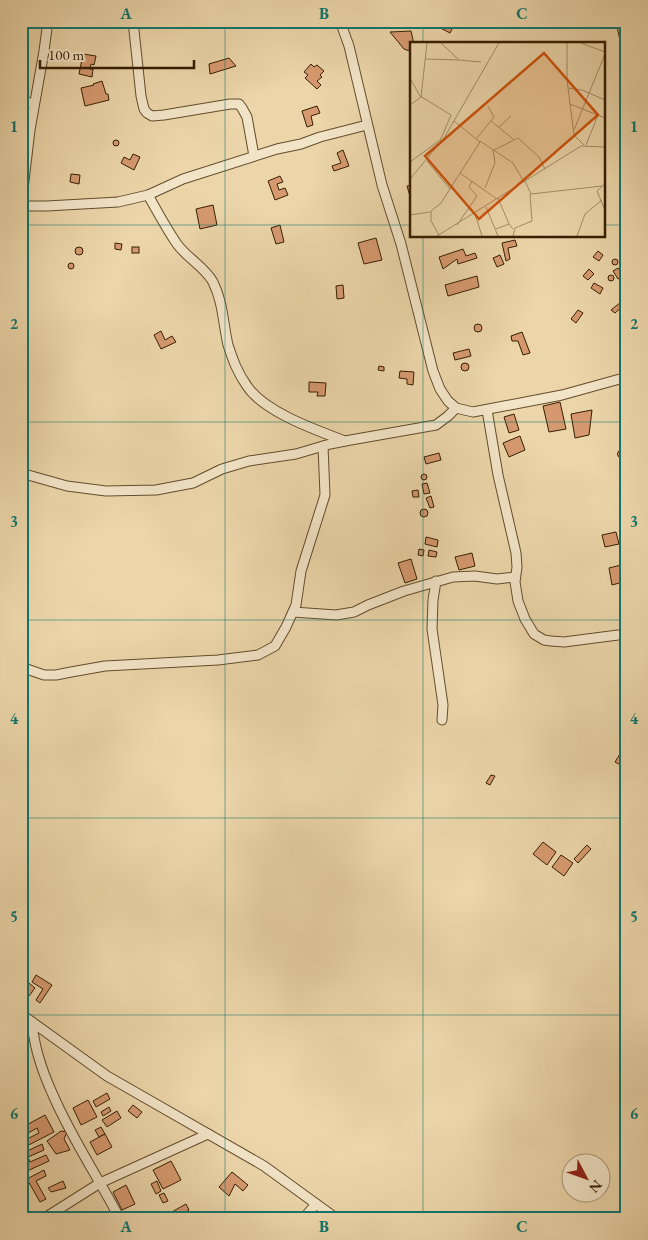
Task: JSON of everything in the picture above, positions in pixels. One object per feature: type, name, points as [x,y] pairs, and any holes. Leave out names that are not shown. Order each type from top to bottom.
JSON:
[{"type":"highway","points":[[624,21],[627,36]]},
{"type":"street","points":[[48,21],[30,130],[21,206],[118,202],[148,195],[183,179],[254,156],[368,125]]},
{"type":"street","points":[[133,21],[141,96],[146,113],[152,116],[239,104],[247,117],[254,156]]},
{"type":"street","points":[[340,21],[349,46],[382,185],[401,244],[433,371],[440,389],[448,401],[456,408],[473,412],[562,395],[627,376]]},
{"type":"street","points":[[21,101],[34,104]]},
{"type":"street","points":[[148,195],[177,244],[209,275],[215,285],[221,303],[234,364],[248,388],[262,401],[284,415],[345,441]]},
{"type":"street","points":[[21,473],[67,486],[106,491],[156,490],[193,483],[222,469],[249,461],[296,454],[345,441],[436,425],[456,408]]},
{"type":"street","points":[[487,410],[498,475],[516,553],[515,582],[518,600],[525,619],[534,634],[551,641],[564,642],[618,635]]},
{"type":"street","points":[[21,668],[44,675],[56,675],[105,666],[218,660],[258,655],[275,646],[296,605],[301,571],[325,495],[323,446]]},
{"type":"street","points":[[293,612],[336,615],[354,612],[404,591],[453,576],[497,579],[515,577]]},
{"type":"street","points":[[436,581],[432,629],[442,705],[442,720]]},
{"type":"street","points":[[21,1014],[107,1076],[264,1166],[337,1219]]},
{"type":"street","points":[[32,1022],[33,1040],[44,1075],[84,1157],[120,1219]]},
{"type":"street","points":[[43,1219],[100,1183],[208,1134]]},
{"type":"street","points":[[303,1219],[316,1204]]},
{"type":"building","points":[[192,21],[208,21],[193,25]]},
{"type":"building","points":[[379,21],[392,21],[392,23],[379,25]]},
{"type":"building","points":[[432,21],[456,21],[450,33],[431,23]]},
{"type":"building","points":[[411,31],[414,42],[410,42],[410,51],[404,49],[390,32]]},
{"type":"building","points":[[83,54],[96,56],[94,65],[91,64],[90,69],[93,69],[92,77],[79,74]]},
{"type":"building","points":[[229,58],[236,66],[210,74],[209,64]]},
{"type":"building","points":[[311,64],[314,67],[317,65],[324,71],[320,75],[322,77],[317,81],[321,85],[317,89],[305,78],[308,75],[304,72]]},
{"type":"building","points":[[102,81],[109,100],[85,106],[81,88]]},
{"type":"building","points":[[317,106],[320,113],[311,116],[313,125],[307,127],[302,111]]},
{"type":"building","points":[[116,140],[119,143],[116,146],[113,143]]},
{"type":"building","points":[[343,150],[349,166],[334,171],[332,166],[341,163],[337,153]]},
{"type":"building","points":[[133,154],[140,157],[134,170],[121,163],[124,157],[130,160]]},
{"type":"building","points":[[71,174],[80,175],[79,184],[70,182]]},
{"type":"building","points":[[280,176],[283,182],[277,184],[279,190],[285,188],[288,195],[275,200],[268,181]]},
{"type":"building","points":[[410,185],[410,196],[407,186]]},
{"type":"building","points":[[213,205],[217,225],[200,229],[196,209]]},
{"type":"building","points":[[280,225],[284,242],[276,244],[271,228]]},
{"type":"building","points":[[376,238],[382,260],[364,264],[358,243]]},
{"type":"building","points":[[515,240],[517,246],[508,248],[510,259],[506,261],[502,243]]},
{"type":"building","points":[[115,243],[122,244],[121,250],[115,249]]},
{"type":"building","points":[[79,247],[83,251],[79,255],[75,251]]},
{"type":"building","points":[[132,247],[139,247],[139,253],[132,253]]},
{"type":"building","points":[[463,249],[466,256],[475,253],[477,258],[458,264],[457,259],[443,269],[439,257]]},
{"type":"building","points":[[598,251],[603,255],[599,261],[593,257]]},
{"type":"building","points":[[500,255],[504,264],[497,267],[493,258]]},
{"type":"building","points":[[615,259],[618,262],[615,265],[612,262]]},
{"type":"building","points":[[71,263],[74,266],[71,269],[68,266]]},
{"type":"building","points":[[618,268],[623,276],[618,279],[613,271]]},
{"type":"building","points":[[589,269],[594,274],[588,280],[583,276]]},
{"type":"building","points":[[611,275],[614,278],[611,281],[608,278]]},
{"type":"building","points":[[477,276],[479,287],[448,296],[445,285]]},
{"type":"building","points":[[594,283],[603,288],[600,294],[591,288]]},
{"type":"building","points":[[343,285],[344,298],[337,299],[336,286]]},
{"type":"building","points":[[621,302],[624,305],[615,313],[611,310]]},
{"type":"building","points":[[578,310],[583,313],[576,323],[571,319]]},
{"type":"building","points":[[478,324],[482,328],[478,332],[474,328]]},
{"type":"building","points":[[161,331],[165,340],[172,336],[176,342],[161,349],[154,335]]},
{"type":"building","points":[[522,332],[530,353],[523,355],[518,341],[512,341],[511,336]]},
{"type":"building","points":[[469,349],[471,356],[455,360],[453,353]]},
{"type":"building","points":[[465,363],[469,367],[465,371],[461,367]]},
{"type":"building","points":[[379,366],[384,367],[384,371],[378,370]]},
{"type":"building","points":[[400,371],[414,372],[413,385],[407,384],[407,379],[399,378]]},
{"type":"building","points":[[309,382],[326,383],[325,396],[317,396],[318,392],[309,392]]},
{"type":"building","points":[[560,402],[566,429],[549,432],[543,406]]},
{"type":"building","points":[[592,410],[589,435],[575,438],[571,414]]},
{"type":"building","points":[[514,414],[519,430],[509,433],[504,417]]},
{"type":"building","points":[[520,436],[525,450],[509,457],[503,443]]},
{"type":"building","points":[[621,451],[624,454],[621,457],[618,454]]},
{"type":"building","points":[[439,453],[441,460],[426,464],[424,457]]},
{"type":"building","points":[[424,474],[427,477],[424,480],[421,477]]},
{"type":"building","points":[[427,483],[430,493],[424,494],[422,484]]},
{"type":"building","points":[[418,490],[419,497],[413,497],[412,491]]},
{"type":"building","points":[[431,496],[434,507],[430,508],[426,498]]},
{"type":"building","points":[[424,509],[428,513],[424,517],[420,513]]},
{"type":"building","points":[[616,532],[619,544],[605,547],[602,535]]},
{"type":"building","points":[[426,537],[438,540],[437,547],[425,544]]},
{"type":"building","points":[[419,549],[424,550],[423,556],[418,555]]},
{"type":"building","points":[[429,550],[437,552],[436,557],[428,556]]},
{"type":"building","points":[[472,553],[475,566],[459,570],[455,557]]},
{"type":"building","points":[[411,559],[417,579],[405,583],[398,563]]},
{"type":"building","points":[[625,564],[627,581],[612,585],[609,568]]},
{"type":"building","points":[[620,754],[627,758],[626,768],[615,762]]},
{"type":"building","points":[[491,775],[495,776],[490,785],[486,783]]},
{"type":"building","points":[[543,842],[556,852],[547,865],[533,854]]},
{"type":"building","points":[[587,845],[591,849],[578,863],[574,859]]},
{"type":"building","points":[[561,855],[573,863],[564,876],[552,867]]},
{"type":"building","points":[[36,975],[52,985],[40,1003],[36,1000],[43,989],[32,982]]},
{"type":"building","points":[[25,980],[35,988],[29,996],[21,990],[21,984]]},
{"type":"building","points":[[107,1093],[110,1099],[96,1107],[93,1101]]},
{"type":"building","points":[[88,1100],[97,1117],[81,1125],[73,1108]]},
{"type":"building","points":[[133,1105],[142,1112],[137,1118],[128,1111]]},
{"type":"building","points":[[109,1107],[111,1111],[103,1116],[101,1112]]},
{"type":"building","points":[[117,1111],[121,1118],[107,1127],[102,1120]]},
{"type":"building","points":[[45,1115],[54,1132],[21,1149],[21,1142],[39,1133],[37,1128],[21,1137],[21,1128]]},
{"type":"building","points":[[101,1127],[105,1134],[99,1137],[95,1130]]},
{"type":"building","points":[[61,1131],[67,1132],[64,1139],[70,1150],[56,1154],[47,1141]]},
{"type":"building","points":[[105,1134],[112,1147],[97,1155],[90,1142]]},
{"type":"building","points":[[42,1144],[44,1150],[28,1157],[30,1162],[46,1155],[49,1161],[25,1172],[21,1163],[21,1154]]},
{"type":"building","points":[[171,1161],[181,1180],[163,1189],[153,1170]]},
{"type":"building","points":[[44,1170],[46,1176],[36,1181],[46,1199],[40,1202],[27,1179]]},
{"type":"building","points":[[232,1172],[248,1185],[243,1191],[235,1184],[229,1196],[219,1187]]},
{"type":"building","points":[[63,1181],[66,1188],[51,1192],[48,1188]]},
{"type":"building","points":[[157,1181],[161,1191],[156,1194],[151,1184]]},
{"type":"building","points":[[126,1185],[135,1204],[122,1210],[113,1192]]},
{"type":"building","points":[[164,1193],[168,1201],[163,1203],[159,1195]]},
{"type":"building","points":[[186,1204],[189,1210],[187,1211],[194,1219],[170,1219],[168,1214]]},
{"type":"building","points":[[67,1214],[69,1219],[57,1219]]}]
